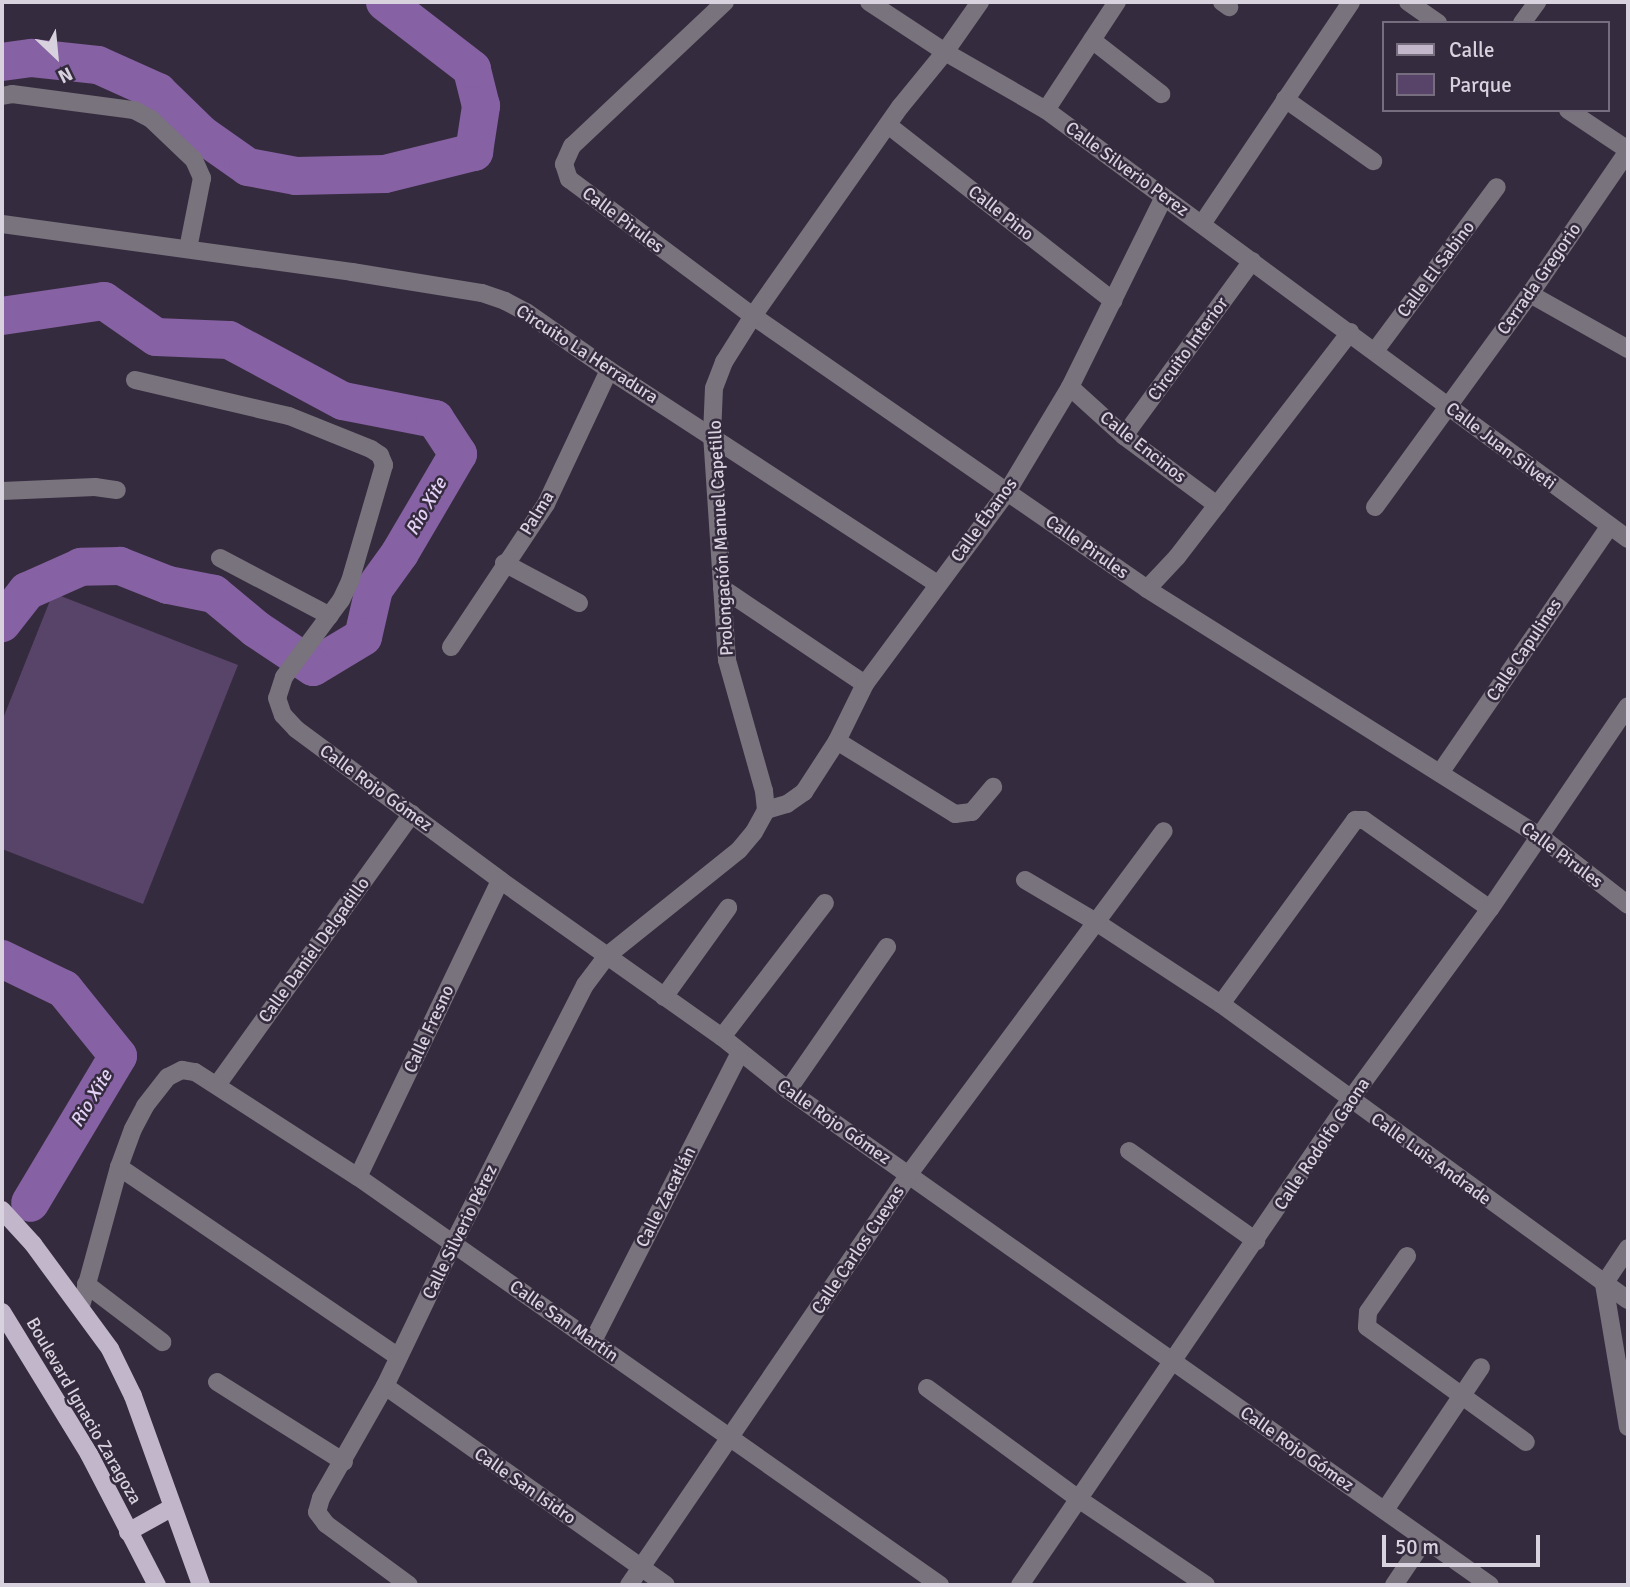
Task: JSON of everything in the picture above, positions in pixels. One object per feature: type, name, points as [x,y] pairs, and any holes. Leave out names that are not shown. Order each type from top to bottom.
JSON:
[{"type":"main road","name":"Boulevard Ignacio Zaragoza","points":[[2,1210],[33,1244],[110,1349],[133,1396],[201,1585]]},
{"type":"main road","name":"Boulevard Ignacio Zaragoza","points":[[2,1312],[73,1427],[157,1585]]},
{"type":"main road","points":[[128,1532],[173,1507]]},
{"type":"street","name":"Calle Pirules","points":[[725,2],[572,146],[564,164],[569,178],[753,316],[1147,589],[1541,837],[1628,905]]},
{"type":"street","name":"Calle Silverio Perez","points":[[869,2],[945,52],[1046,110],[1375,351]]},
{"type":"street","name":"Prolongación Manuel Capetillo","points":[[766,810],[764,791],[727,660],[712,435],[714,388],[724,362],[753,316],[888,125],[980,2]]},
{"type":"street","points":[[1046,110],[1117,2]]},
{"type":"street","points":[[1202,225],[1351,2]]},
{"type":"street","points":[[1408,2],[1435,21]]},
{"type":"street","points":[[1523,21],[1537,2]]},
{"type":"street","points":[[1092,40],[1161,94]]},
{"type":"street","points":[[2,96],[134,110],[151,119],[194,160],[202,178],[188,250]]},
{"type":"street","points":[[1286,99],[1373,161]]},
{"type":"street","points":[[1571,112],[1628,150]]},
{"type":"street","name":"Calle Pino","points":[[888,125],[1113,301]]},
{"type":"street","name":"Cerrada Gregorio","points":[[1375,507],[1530,294],[1628,150]]},
{"type":"street","name":"Calle El Sabino","points":[[1375,351],[1497,187]]},
{"type":"street","name":"Calle Ébanos","points":[[766,810],[787,804],[804,792],[837,741],[865,684],[1007,492],[1070,387],[1164,197]]},
{"type":"street","name":"Circuito La Herradura","points":[[2,224],[482,293],[526,312],[609,370],[937,584]]},
{"type":"street","name":"Circuito Interior","points":[[1124,436],[1252,261]]},
{"type":"street","points":[[1530,294],[1628,349]]},
{"type":"street","points":[[1147,589],[1177,557],[1350,332]]},
{"type":"street","name":"Calle Juan Silveti","points":[[1375,351],[1609,527],[1628,538]]},
{"type":"street","name":"Palma","points":[[451,647],[545,504],[609,370]]},
{"type":"street","name":"Calle Rojo Gómez","points":[[135,380],[289,416],[380,456],[384,475],[359,558],[341,600],[284,677],[276,698],[289,722],[500,880],[722,1037],[788,1090],[1486,1584]]},
{"type":"street","name":"Calle Encinos","points":[[1070,387],[1124,436],[1217,505]]},
{"type":"street","points":[[2,491],[95,487],[117,490]]},
{"type":"street","name":"Calle Capulines","points":[[1440,773],[1609,527]]},
{"type":"street","points":[[220,558],[330,616]]},
{"type":"street","points":[[504,563],[579,603]]},
{"type":"street","points":[[722,588],[865,684]]},
{"type":"street","name":"Calle Rodolfo Gaona","points":[[1020,1585],[1174,1363],[1350,1100],[1541,837],[1628,706]]},
{"type":"street","points":[[837,741],[955,814],[972,812],[993,786]]},
{"type":"street","points":[[608,955],[739,850],[754,832],[766,810]]},
{"type":"street","name":"Calle Daniel Delgadillo","points":[[217,1085],[412,814]]},
{"type":"street","points":[[1222,1004],[1355,820],[1364,820],[1490,909]]},
{"type":"street","name":"Calle Carlos Cuevas","points":[[629,1585],[909,1174],[1164,831]]},
{"type":"street","name":"Calle Fresno","points":[[358,1177],[500,880]]},
{"type":"street","name":"Calle Luis Andrade","points":[[1024,880],[1096,922],[1222,1004],[1350,1100],[1628,1300]]},
{"type":"street","points":[[722,1037],[825,903]]},
{"type":"street","points":[[664,997],[728,908]]},
{"type":"street","points":[[788,1090],[887,947]]},
{"type":"street","name":"Calle Silverio Pérez","points":[[409,1585],[326,1524],[317,1512],[321,1498],[344,1462],[385,1386],[453,1244],[585,985],[608,955]]},
{"type":"street","name":"Calle Zacatlán","points":[[593,1341],[740,1053]]},
{"type":"street","name":"Calle San Martín","points":[[119,1167],[145,1106],[168,1077],[182,1070],[195,1072],[358,1177],[940,1585]]},
{"type":"street","points":[[1129,1151],[1256,1241]]},
{"type":"street","points":[[81,1306],[119,1167],[399,1357]]},
{"type":"street","points":[[1628,1248],[1604,1284],[1628,1427]]},
{"type":"street","points":[[1407,1256],[1368,1312],[1367,1327],[1526,1442]]},
{"type":"street","points":[[86,1284],[162,1342]]},
{"type":"street","points":[[1385,1510],[1481,1367]]},
{"type":"street","points":[[217,1382],[344,1462]]},
{"type":"street","name":"Calle San Isidro","points":[[385,1386],[666,1585]]},
{"type":"street","points":[[927,1388],[1080,1500],[1206,1585]]},
{"type":"street","points":[[1394,1585],[1424,1539]]},
{"type":"green space","points":[[53,593],[238,665],[143,904],[2,849],[2,721]]},
{"type":"waterway","name":"Rio Xite","points":[[2,62],[32,58],[98,65],[158,92],[201,134],[248,167],[296,176],[385,174],[474,152],[481,106],[472,69],[385,2]]},
{"type":"waterway","name":"Rio Xite","points":[[2,316],[104,301],[156,337],[229,340],[343,401],[435,419],[458,454],[400,553],[374,589],[363,637],[313,667],[256,629],[214,594],[168,585],[120,566],[81,567],[27,591],[2,623]]},
{"type":"waterway","name":"Rio Xite","points":[[2,959],[64,989],[118,1056],[30,1203]]}]
